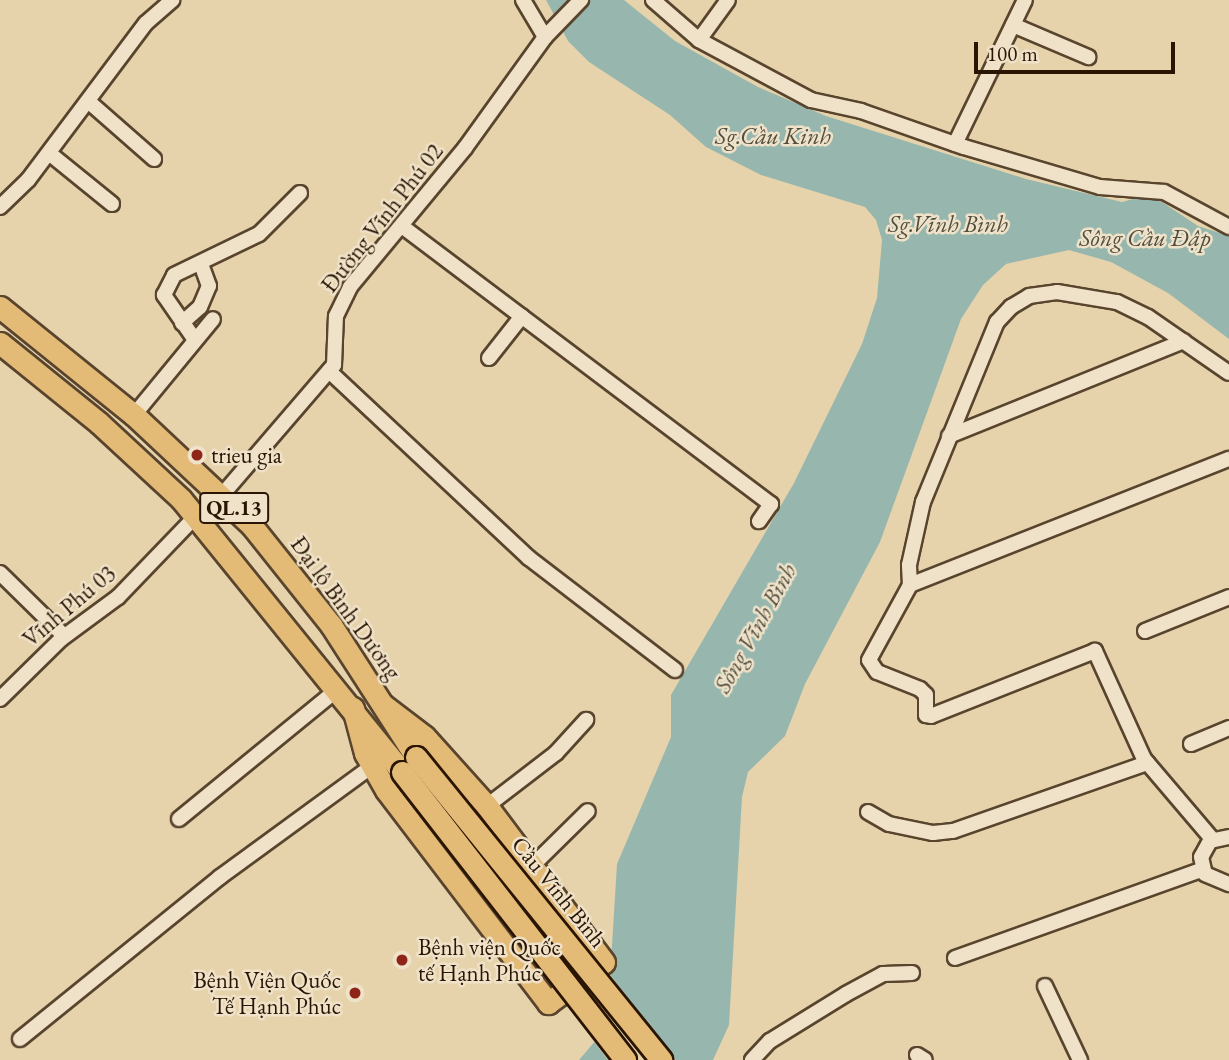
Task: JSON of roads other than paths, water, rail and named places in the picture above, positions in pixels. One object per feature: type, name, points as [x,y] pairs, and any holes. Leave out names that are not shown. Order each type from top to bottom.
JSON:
[{"type":"highway","name":"Đại lộ Bình Dương","points":[[0,307],[134,415],[222,495],[306,592],[383,705],[409,764]]},
{"type":"highway","name":"QL.13","points":[[0,344],[128,448],[196,516],[353,708],[409,764],[625,1060]]},
{"type":"highway","points":[[353,708],[371,767],[548,1003],[604,962],[487,806],[433,744],[383,705]]},
{"type":"highway","name":"Cầu Vĩnh Bình","points":[[409,764],[661,1060]]},
{"type":"street","points":[[0,207],[49,153],[146,23],[173,0]]},
{"type":"street","points":[[523,0],[548,34]]},
{"type":"street","name":"Đường Vĩnh Phú 02","points":[[222,495],[329,371],[336,359],[336,316],[342,299],[403,227],[548,34],[581,0]]},
{"type":"street","points":[[653,0],[699,40],[811,100],[861,111],[955,144],[1100,187],[1164,192],[1229,227]]},
{"type":"street","points":[[699,40],[728,0]]},
{"type":"street","points":[[955,144],[1025,0]]},
{"type":"street","points":[[1013,24],[1088,57]]},
{"type":"street","points":[[88,101],[154,159]]},
{"type":"street","points":[[49,153],[113,204]]},
{"type":"street","points":[[195,340],[164,295],[174,275],[259,234],[300,193]]},
{"type":"street","points":[[403,227],[771,504],[758,521]]},
{"type":"street","points":[[182,323],[200,307],[209,286],[201,264]]},
{"type":"street","points":[[1213,840],[1147,763],[1095,651],[926,715],[926,695],[920,689],[870,667],[886,624],[910,585],[909,565],[923,502],[997,321],[1029,296],[1056,292],[1104,298],[1148,317],[1229,373]]},
{"type":"street","points":[[489,358],[522,316]]},
{"type":"street","points":[[134,415],[213,319]]},
{"type":"street","points":[[949,436],[1184,341]]},
{"type":"street","points":[[329,371],[529,558],[675,670]]},
{"type":"street","points":[[910,585],[1229,459]]},
{"type":"street","name":"Vĩnh Phú 03","points":[[0,699],[64,636],[118,597],[196,516]]},
{"type":"street","points":[[0,573],[64,636]]},
{"type":"street","points":[[1145,631],[1229,597]]},
{"type":"street","points":[[179,819],[338,689]]},
{"type":"street","points":[[487,806],[556,753],[586,720]]},
{"type":"street","points":[[1191,744],[1229,728]]},
{"type":"street","points":[[868,812],[889,824],[933,833],[953,831],[1147,763]]},
{"type":"street","points":[[20,1039],[209,885],[371,767]]},
{"type":"street","points":[[532,866],[588,811]]},
{"type":"street","points":[[1229,836],[1213,840],[1201,857],[1203,869],[1212,880],[1229,884]]},
{"type":"street","points":[[955,958],[1203,869]]},
{"type":"street","points":[[752,1060],[769,1041],[846,994],[883,974],[912,973]]},
{"type":"street","points":[[1045,986],[1080,1060]]},
{"type":"water","name":"Sg.Vĩnh Bình","points":[[546,0],[624,0],[675,41],[758,87],[826,116],[1026,179],[1122,202],[1140,197],[1159,200],[1198,226],[1229,236],[1229,339],[1168,293],[1111,262],[1069,250],[1006,264],[983,285],[961,319],[880,542],[805,684],[785,736],[748,772],[742,797],[729,1025],[713,1060],[579,1060],[596,1040],[609,994],[617,864],[671,737],[671,695],[794,483],[862,344],[877,298],[882,240],[876,220],[865,207],[761,175],[706,147],[670,115],[589,62],[568,41]]},
{"type":"place","name":"trieu gia","points":[[197,455]]},
{"type":"place","name":"Bệnh viện Quốc tế Hạnh Phúc","points":[[402,960]]},
{"type":"place","name":"Bệnh Viện Quốc Tế Hạnh Phúc","points":[[355,993]]},
{"type":"water label","name":"Sg.Cầu Kinh","points":[[773,136]]},
{"type":"water label","name":"Sông Cầu Đập","points":[[1145,238]]},
{"type":"water label","name":"Sông Vĩnh Bình","points":[[755,628]]}]
